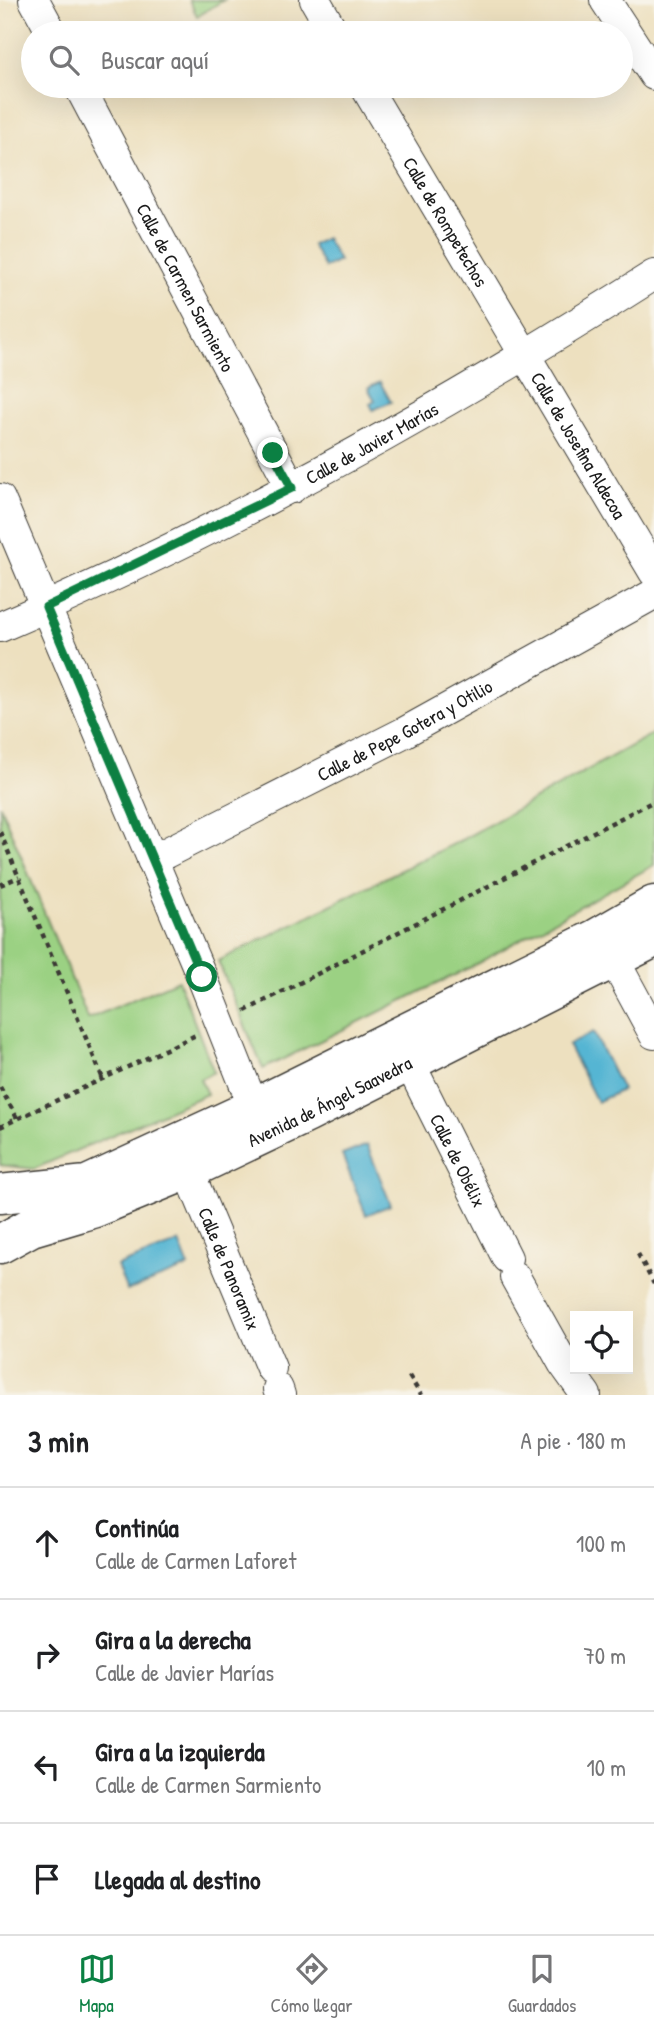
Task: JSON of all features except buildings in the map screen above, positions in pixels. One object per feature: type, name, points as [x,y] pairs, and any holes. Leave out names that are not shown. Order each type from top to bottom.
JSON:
[{"type":"street","points":[[34,0],[45,21]]},
{"type":"street","points":[[314,0],[327,21]]},
{"type":"street","points":[[605,0],[619,21]]},
{"type":"street","points":[[633,43],[654,75]]},
{"type":"street","name":"Calle de Carmen Sarmiento","points":[[85,98],[292,488]]},
{"type":"street","name":"Calle de Rompetechos","points":[[372,98],[525,356]]},
{"type":"street","name":"Calle de Javier Marías","points":[[0,627],[292,488],[525,356],[654,275]]},
{"type":"street","name":"Calle de Josefina Aldecoa","points":[[525,356],[654,572]]},
{"type":"street","points":[[0,499],[254,1108]]},
{"type":"street","name":"Calle de Pepe Gotera y Otilio","points":[[152,860],[405,732],[654,594]]},
{"type":"street","name":"Avenida de Ángel Saavedra","points":[[0,1194],[87,1185],[254,1108],[597,938],[654,905]]},
{"type":"street","name":"Avenida de Ángel Saavedra","points":[[0,1244],[31,1227],[95,1208],[188,1170],[654,938]]},
{"type":"street","points":[[614,960],[654,1034]]},
{"type":"street","name":"Calle de Obélix","points":[[409,1062],[511,1267],[557,1353],[586,1395]]},
{"type":"street","name":"Calle de Panoramix","points":[[188,1170],[276,1384]]},
{"type":"path","points":[[236,1016],[654,802]]},
{"type":"path","points":[[0,832],[103,1079]]},
{"type":"path","points":[[0,886],[19,877]]},
{"type":"path","points":[[0,1127],[202,1032]]},
{"type":"path","points":[[0,1087],[17,1118]]},
{"type":"path","points":[[638,1254],[654,1284]]},
{"type":"path","points":[[409,1376],[421,1395]]},
{"type":"green space","points":[[189,0],[224,0],[197,16]]},
{"type":"green space","points":[[654,733],[654,865],[469,968],[263,1069],[218,961],[463,839]]},
{"type":"green space","points":[[0,805],[88,1019],[178,980],[214,1072],[200,1079],[207,1094],[34,1169],[0,1165]]},
{"type":"water","points":[[326,238],[339,261],[325,268],[312,245]]},
{"type":"water","points":[[380,382],[391,402],[373,410],[370,404],[375,401],[368,388]]},
{"type":"water","points":[[593,1032],[622,1090],[597,1102],[568,1045]]},
{"type":"water","points":[[367,1145],[391,1205],[366,1215],[342,1155]]},
{"type":"water","points":[[179,1242],[189,1267],[127,1291],[117,1266]]},
{"type":"route","points":[[202,977],[46,607],[256,508],[292,488],[273,453]]}]
